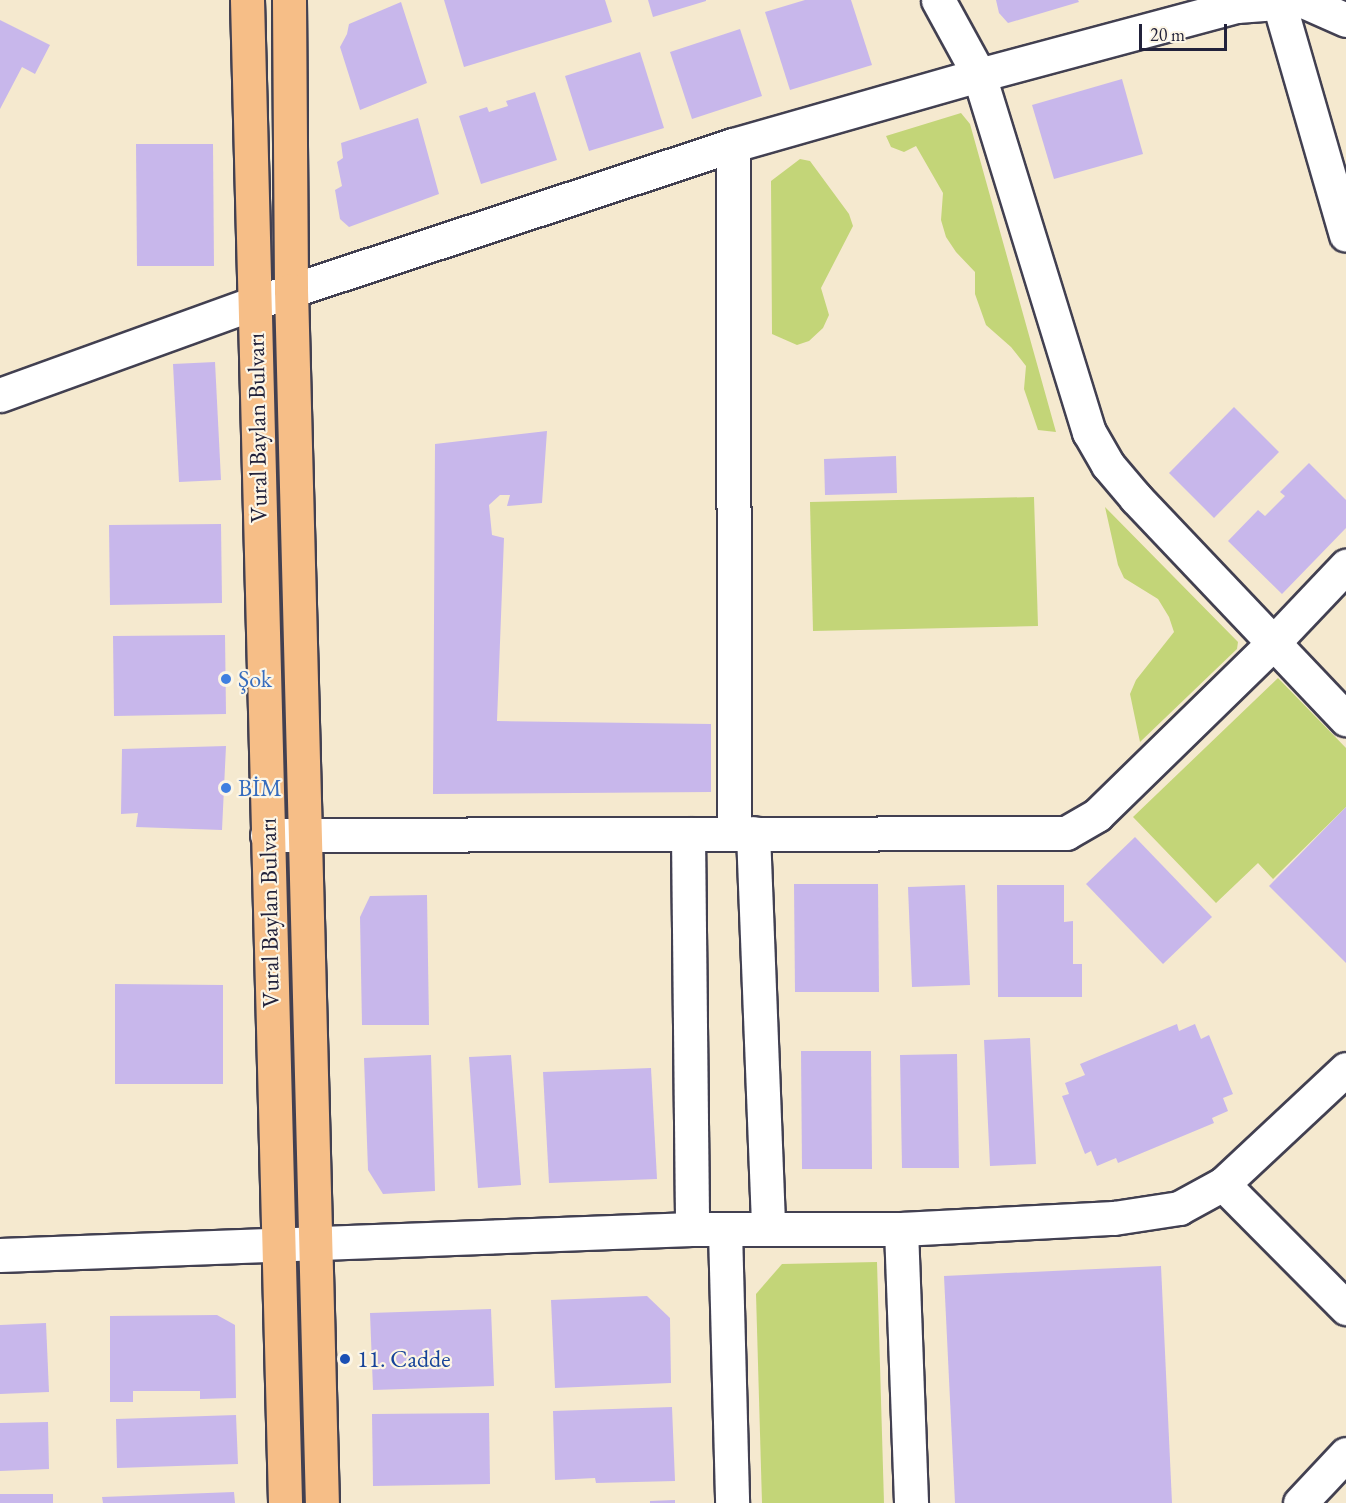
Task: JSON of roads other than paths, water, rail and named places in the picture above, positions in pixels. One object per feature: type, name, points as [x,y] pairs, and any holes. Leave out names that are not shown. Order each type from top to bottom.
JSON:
[{"type":"main road","name":"Vural Baylan Bulvarı","points":[[247,0],[285,1503]]},
{"type":"main road","name":"Vural Baylan Bulvarı","points":[[289,0],[291,290],[313,1244],[322,1503]]},
{"type":"street","points":[[938,0],[979,75],[1089,432],[1108,465],[1136,498],[1272,644],[1346,719]]},
{"type":"street","points":[[0,395],[291,290],[732,145],[979,75],[1237,6],[1303,1],[1346,20]]},
{"type":"street","points":[[1279,3],[1346,235]]},
{"type":"street","points":[[732,145],[743,834],[768,1227]]},
{"type":"street","points":[[267,835],[305,837],[1066,833],[1097,815],[1272,644],[1346,566]]},
{"type":"street","points":[[688,834],[692,1229]]},
{"type":"street","points":[[0,1255],[692,1229],[725,1230],[768,1227],[901,1229],[1114,1218],[1179,1208],[1223,1184],[1346,1069]]},
{"type":"street","points":[[1223,1184],[1346,1308]]},
{"type":"street","points":[[901,1229],[910,1503]]},
{"type":"street","points":[[725,1230],[732,1503]]},
{"type":"street","points":[[1300,1503],[1346,1454]]},
{"type":"place","name":"Şok","points":[[226,679]]},
{"type":"place","name":"BİM","points":[[226,788]]},
{"type":"place","name":"11. Cadde","points":[[345,1359]]}]
